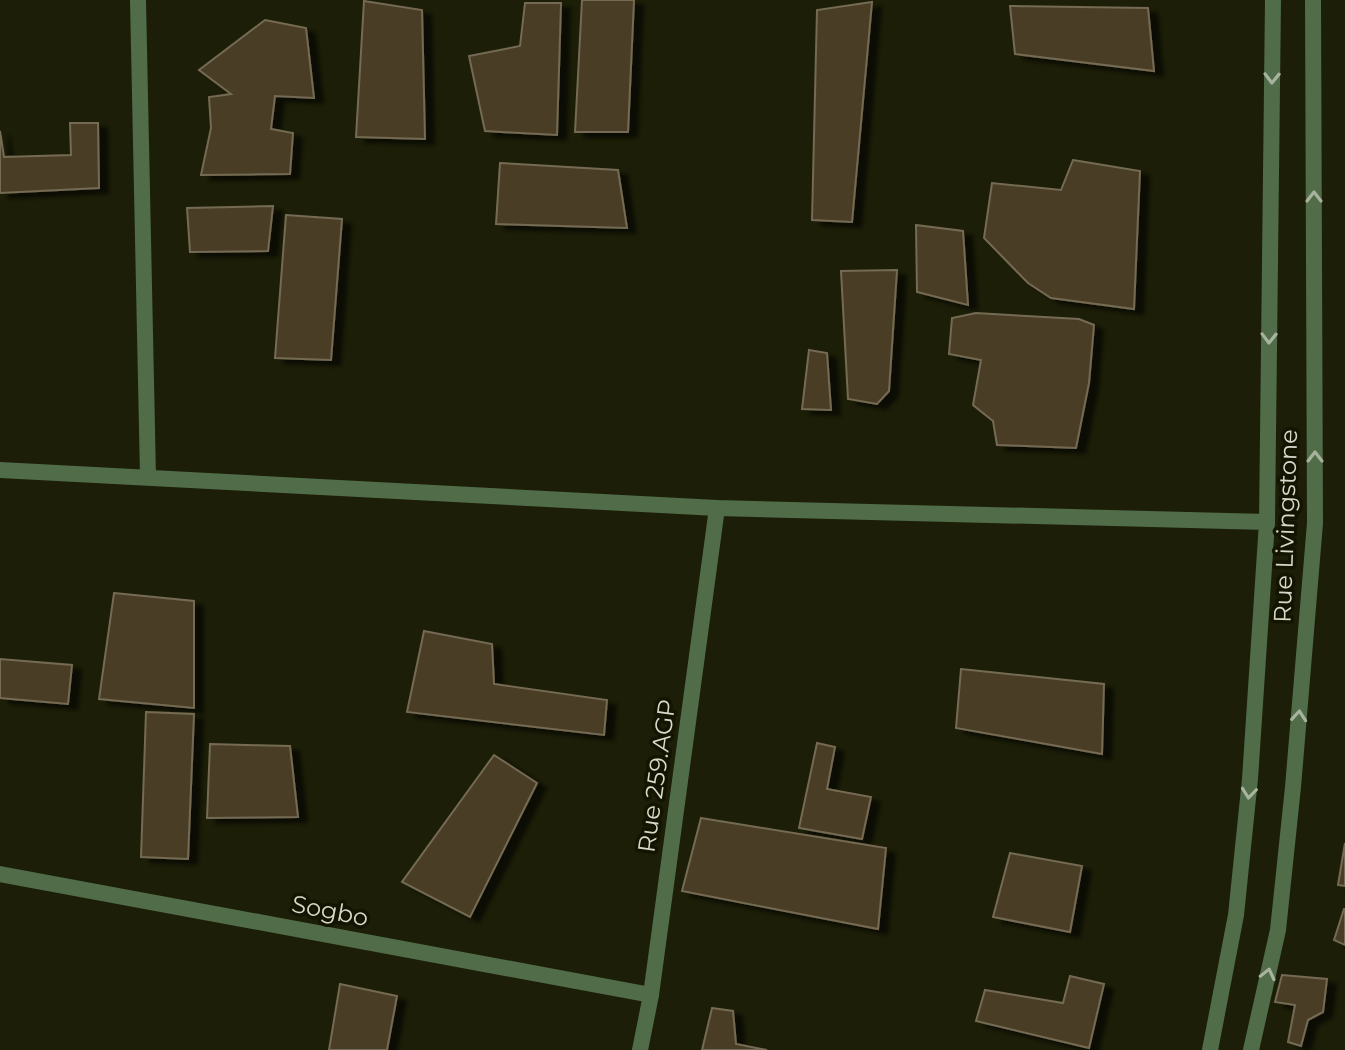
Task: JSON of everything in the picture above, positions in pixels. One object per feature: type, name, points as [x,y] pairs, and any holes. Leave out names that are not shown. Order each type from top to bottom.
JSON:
[{"type":"street","points":[[138,0],[148,477]]},
{"type":"street","name":"Rue Livingstone","points":[[1210,1050],[1236,915],[1250,779],[1267,522],[1273,0]]},
{"type":"street","name":"Rue Livingstone","points":[[1251,1050],[1278,930],[1315,523],[1313,0]]},
{"type":"street","points":[[0,470],[717,508],[1267,522]]},
{"type":"street","name":"Rue 259.AGP","points":[[640,1050],[651,995],[717,508]]},
{"type":"street","name":"Sogbo","points":[[0,874],[651,995]]},
{"type":"building","points":[[582,0],[634,0],[628,132],[575,132]]},
{"type":"building","points":[[364,1],[422,10],[425,139],[356,137]]},
{"type":"building","points":[[872,2],[852,222],[812,220],[817,10]]},
{"type":"building","points":[[525,3],[561,3],[557,135],[485,131],[469,56],[520,46]]},
{"type":"building","points":[[1010,6],[1148,8],[1154,71],[1015,54]]},
{"type":"building","points":[[265,20],[306,28],[314,98],[275,96],[271,129],[293,133],[290,174],[201,175],[211,128],[209,97],[231,94],[199,70]]},
{"type":"building","points":[[70,123],[98,123],[99,188],[0,193],[0,131],[4,157],[71,155]]},
{"type":"building","points":[[1073,160],[1140,171],[1134,309],[1051,298],[1028,283],[984,238],[992,183],[1061,190]]},
{"type":"building","points":[[500,163],[618,170],[627,228],[496,224]]},
{"type":"building","points":[[273,206],[268,251],[190,252],[187,208]]},
{"type":"building","points":[[286,215],[342,219],[331,360],[275,358]]},
{"type":"building","points":[[916,225],[963,231],[968,305],[917,292]]},
{"type":"building","points":[[897,270],[889,391],[877,404],[848,399],[841,271]]},
{"type":"building","points":[[976,313],[1079,319],[1094,325],[1089,383],[1076,448],[997,445],[993,421],[973,405],[981,360],[949,354],[952,318]]},
{"type":"building","points":[[809,350],[827,353],[831,410],[802,409]]},
{"type":"building","points":[[114,593],[194,601],[194,708],[99,699]]},
{"type":"building","points":[[424,631],[492,644],[494,684],[607,700],[604,735],[407,712]]},
{"type":"building","points":[[0,659],[72,665],[68,704],[0,698]]},
{"type":"building","points":[[961,669],[1104,684],[1102,754],[956,728]]},
{"type":"building","points":[[146,712],[194,714],[188,859],[141,857]]},
{"type":"building","points":[[817,743],[835,747],[827,789],[871,797],[862,839],[799,828]]},
{"type":"building","points":[[210,744],[290,746],[298,817],[207,818]]},
{"type":"building","points":[[494,755],[537,783],[470,917],[402,882]]},
{"type":"building","points":[[701,818],[886,848],[878,929],[682,891]]},
{"type":"building","points":[[1345,843],[1345,886],[1338,885]]},
{"type":"building","points":[[1010,853],[1082,866],[1070,932],[993,917]]},
{"type":"building","points":[[1345,909],[1345,945],[1334,940]]},
{"type":"building","points":[[1282,975],[1327,979],[1323,1012],[1308,1020],[1301,1046],[1288,1042],[1295,1005],[1275,1002]]},
{"type":"building","points":[[1070,976],[1104,984],[1089,1048],[976,1021],[985,990],[1063,1003]]},
{"type":"building","points":[[340,984],[397,996],[387,1050],[329,1050]]},
{"type":"building","points":[[712,1008],[733,1011],[736,1044],[767,1050],[702,1050]]}]
